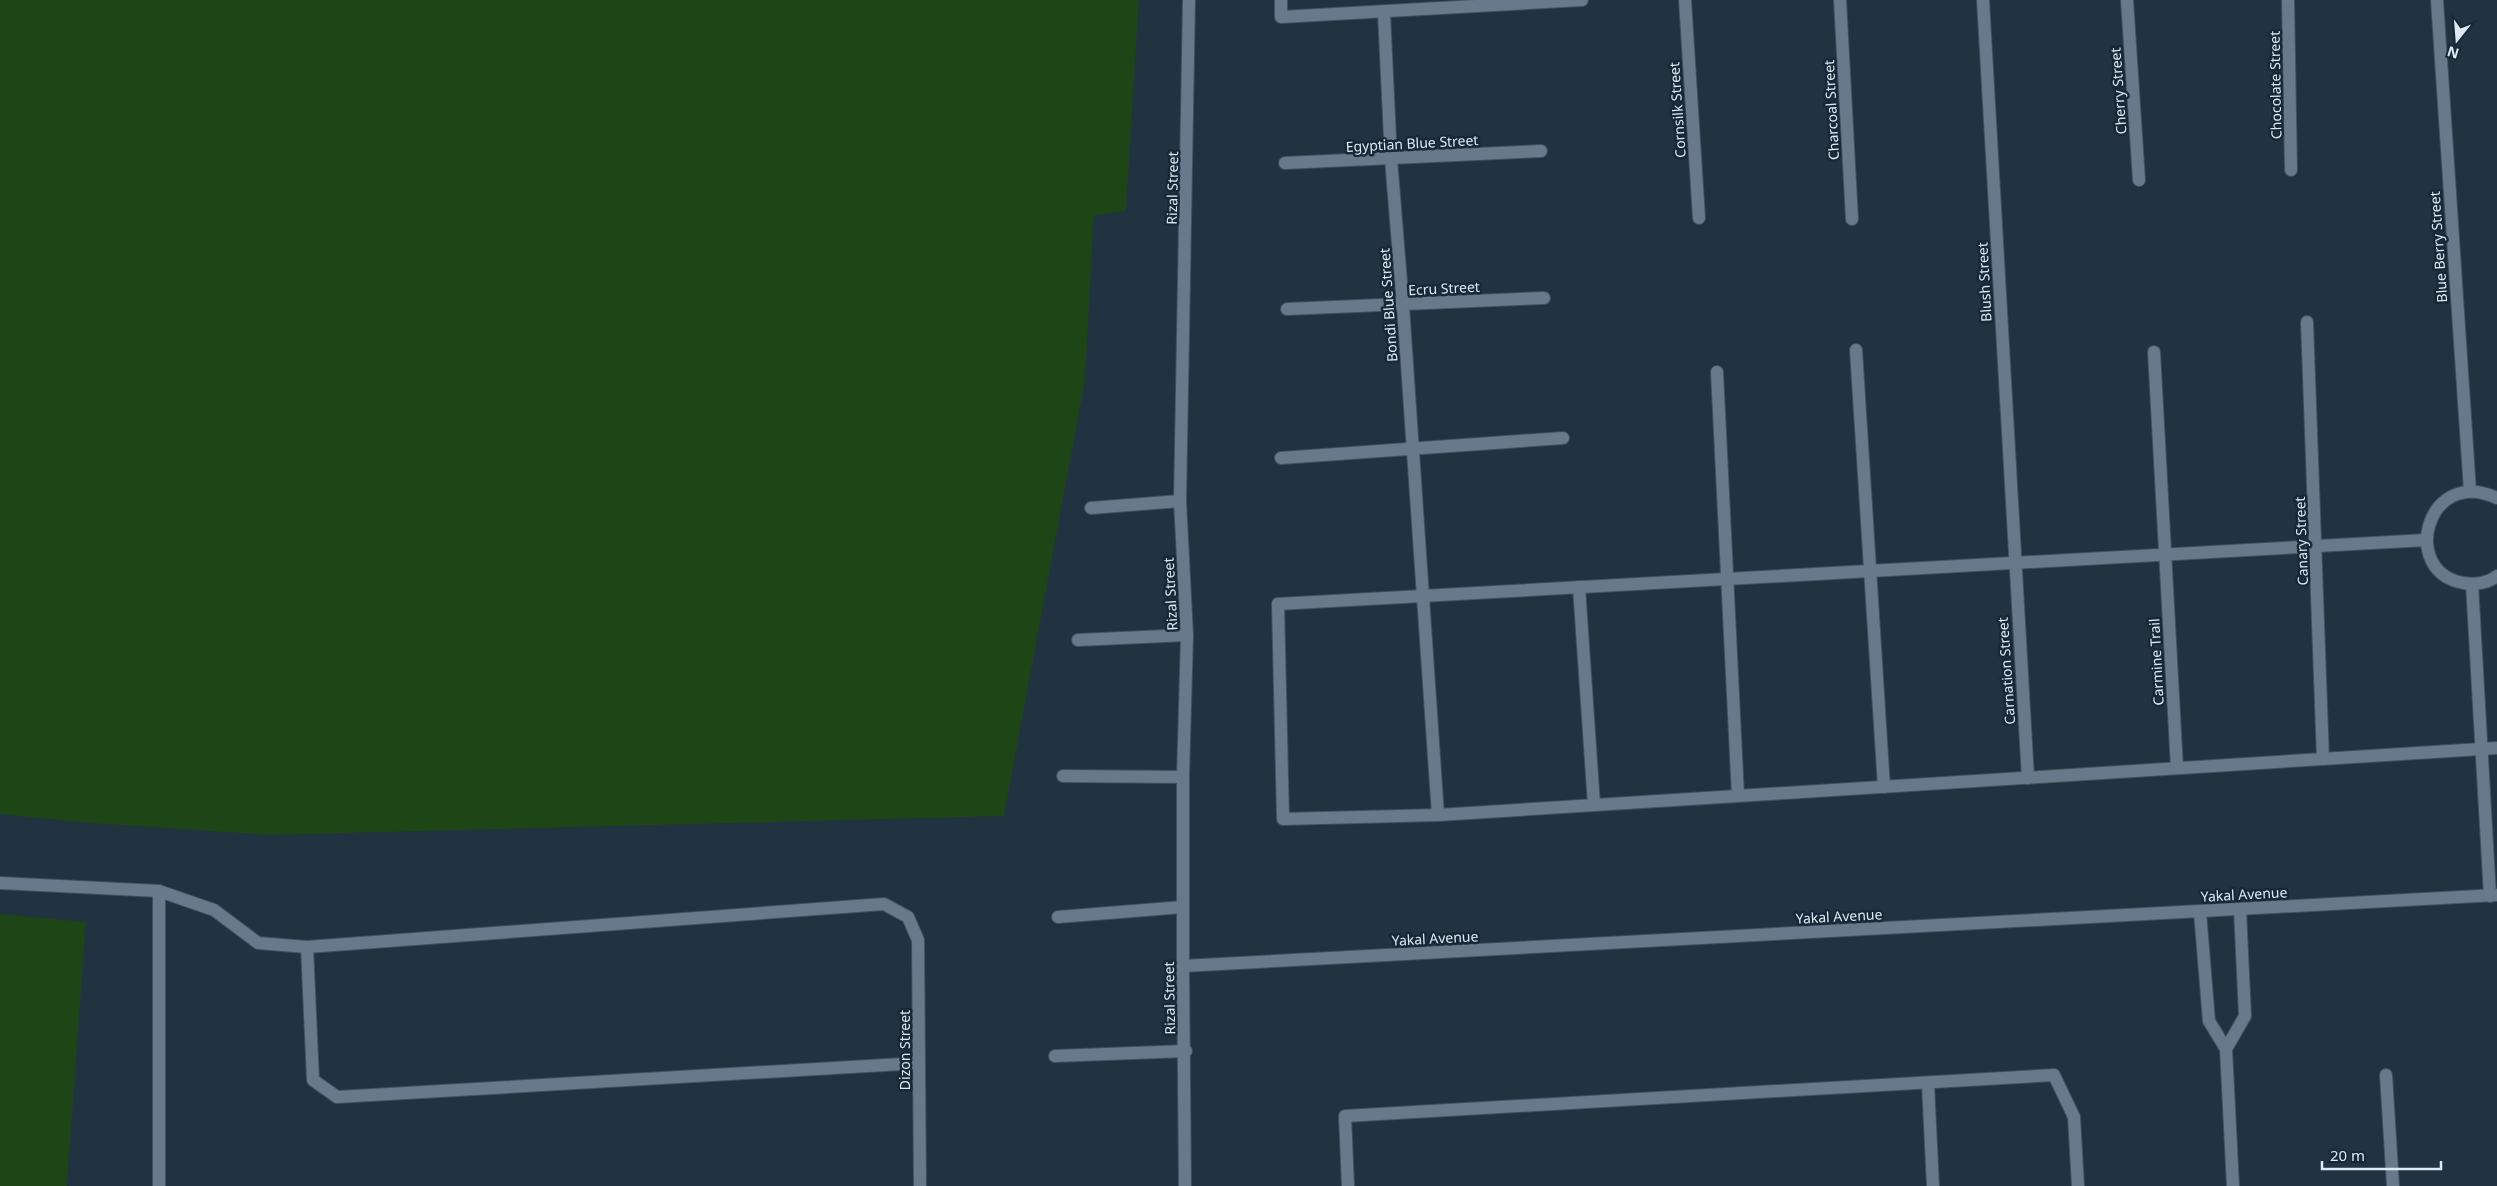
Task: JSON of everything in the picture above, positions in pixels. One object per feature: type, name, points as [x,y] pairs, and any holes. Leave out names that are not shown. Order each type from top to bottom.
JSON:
[{"type":"street","name":"Rizal Street","points":[[1185,1186],[1186,1051],[1183,966],[1183,777],[1187,635],[1180,501],[1189,0]]},
{"type":"street","points":[[1281,0],[1281,17],[1384,13],[1421,5],[1582,0]]},
{"type":"street","name":"Cornsilk Street","points":[[1685,0],[1699,218]]},
{"type":"street","name":"Charcoal Street","points":[[1840,0],[1852,219]]},
{"type":"street","name":"Blush Street","points":[[1983,0],[2015,563]]},
{"type":"street","name":"Cherry Street","points":[[2127,0],[2138,180]]},
{"type":"street","name":"Chocolate Street","points":[[2288,0],[2291,170]]},
{"type":"street","name":"Blue Berry Street","points":[[2436,0],[2470,491]]},
{"type":"street","name":"Bondi Blue Street","points":[[1384,13],[1391,159],[1404,306],[1438,815]]},
{"type":"street","name":"Egyptian Blue Street","points":[[1285,163],[1541,151]]},
{"type":"street","name":"Ecru Street","points":[[1287,309],[1404,306],[1544,298]]},
{"type":"street","name":"Canary Street","points":[[2307,322],[2323,758]]},
{"type":"street","points":[[1856,350],[1884,787]]},
{"type":"street","name":"Carmine Trail","points":[[2154,352],[2177,768]]},
{"type":"street","points":[[1717,372],[1738,796]]},
{"type":"street","points":[[1281,458],[1563,438]]},
{"type":"street","points":[[2497,498],[2484,493],[2470,491],[2453,496],[2438,506],[2428,522],[2426,540],[2429,554],[2436,566],[2458,582],[2472,584],[2492,580],[2497,576]]},
{"type":"street","points":[[1092,508],[1180,501]]},
{"type":"street","points":[[2426,540],[1278,604],[1284,819],[1438,815],[2497,748]]},
{"type":"street","name":"Carnation Street","points":[[2015,563],[2028,778]]},
{"type":"street","points":[[2472,584],[2481,749],[2493,895]]},
{"type":"street","points":[[1579,587],[1594,805]]},
{"type":"street","points":[[1078,640],[1187,635]]},
{"type":"street","points":[[1063,776],[1183,777]]},
{"type":"street","points":[[0,883],[160,891],[214,910],[258,942],[307,947],[314,1080],[337,1097],[919,1063]]},
{"type":"street","points":[[159,1186],[160,891]]},
{"type":"street","name":"Yakal Avenue","points":[[1183,966],[2493,895]]},
{"type":"street","name":"Dizon Street","points":[[307,947],[884,904],[908,916],[918,940],[920,1186]]},
{"type":"street","points":[[1058,917],[1183,907]]},
{"type":"street","points":[[2226,1049],[2245,1016],[2240,910]]},
{"type":"street","points":[[2200,912],[2209,1021],[2226,1049],[2233,1186]]},
{"type":"street","points":[[1055,1056],[1186,1051]]},
{"type":"street","points":[[1348,1186],[1345,1116],[1928,1084],[2054,1075],[2074,1117],[2078,1186]]},
{"type":"street","points":[[2386,1075],[2392,1186]]},
{"type":"street","points":[[1928,1084],[1933,1186]]},
{"type":"green space","points":[[0,0],[1139,0],[1126,211],[1094,215],[1085,381],[1004,816],[269,835],[91,823],[0,814]]},
{"type":"green space","points":[[0,914],[86,922],[67,1186],[0,1186]]}]
